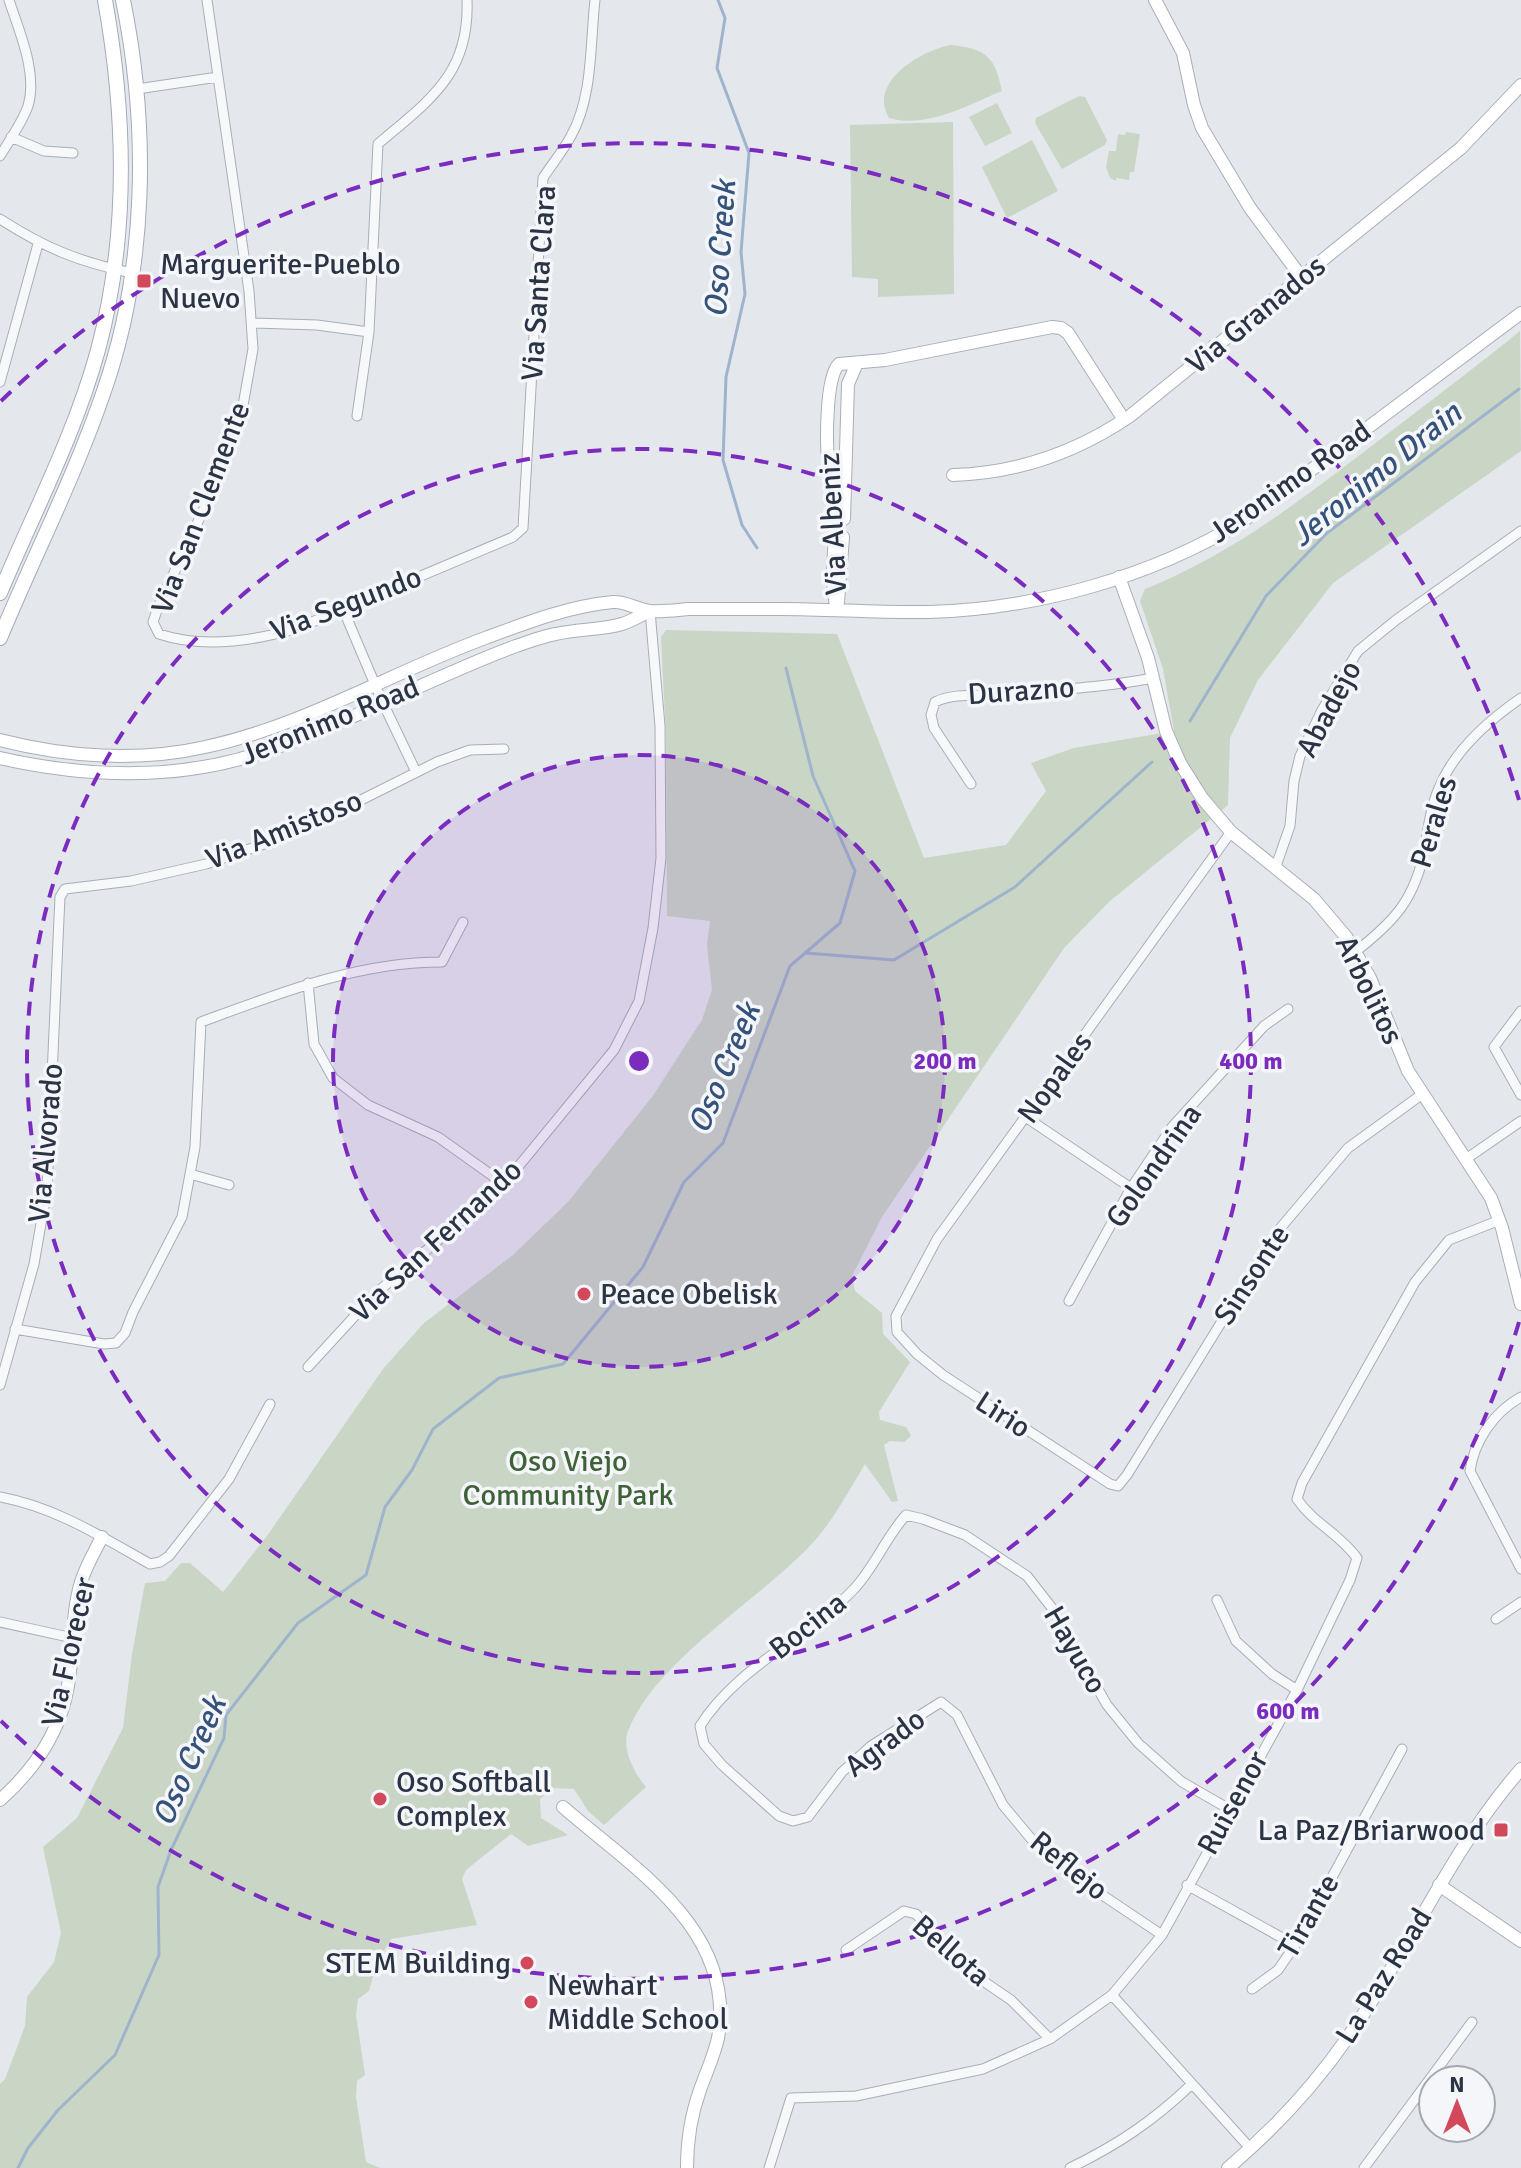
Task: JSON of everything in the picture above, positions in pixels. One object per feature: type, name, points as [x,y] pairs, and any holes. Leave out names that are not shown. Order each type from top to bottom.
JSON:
[{"type":"main road","points":[[0,593],[75,418],[97,353],[114,270],[121,199],[122,140],[119,92],[105,0]]},
{"type":"main road","points":[[0,638],[68,483],[105,389],[125,314],[139,191],[137,89],[123,0]]},
{"type":"main road","points":[[119,92],[137,89]]},
{"type":"street","points":[[0,156],[28,106],[31,84],[9,0]]},
{"type":"street","name":"Via San Clemente","points":[[159,634],[153,622],[158,607],[224,466],[250,376],[252,323],[207,0]]},
{"type":"street","points":[[357,416],[369,332],[378,144],[419,112],[450,75],[465,31],[467,0]]},
{"type":"street","name":"Via Santa Clara","points":[[523,528],[543,178],[572,135],[580,115],[595,0]]},
{"type":"street","points":[[1155,0],[1183,53],[1202,128],[1250,208],[1302,278]]},
{"type":"street","points":[[137,89],[218,77]]},
{"type":"street","name":"Via Granados","points":[[953,475],[996,473],[1057,455],[1124,420],[1461,148],[1521,85]]},
{"type":"street","points":[[11,137],[44,151],[73,153]]},
{"type":"street","points":[[0,219],[38,244],[72,258],[132,273]]},
{"type":"street","points":[[0,382],[38,244]]},
{"type":"street","name":"Jeronimo Road","points":[[0,740],[74,754],[136,756],[205,747],[263,731],[434,656],[542,617],[617,601],[650,611],[965,610],[1025,601],[1119,577],[1211,540],[1243,521],[1520,316]]},
{"type":"street","points":[[252,323],[317,325],[369,332]]},
{"type":"street","name":"Via Albeniz","points":[[837,609],[832,588],[837,507],[829,469],[829,420],[831,381],[839,364],[893,358],[1052,327],[1061,328],[1068,333],[1124,420]]},
{"type":"street","name":"Via Albeniz","points":[[837,609],[841,588],[848,384],[857,363]]},
{"type":"street","points":[[829,420],[848,420]]},
{"type":"street","name":"Via Segundo","points":[[159,634],[191,641],[263,638],[298,628],[513,537],[523,528]]},
{"type":"street","name":"Abadejo","points":[[1275,869],[1287,840],[1300,756],[1322,710],[1358,651],[1396,620],[1521,531]]},
{"type":"street","name":"Arbolitos","points":[[1119,577],[1153,678],[1166,731],[1180,763],[1202,798],[1231,832],[1321,905],[1355,952],[1370,978],[1421,1095],[1482,1180],[1500,1220],[1521,1304]]},
{"type":"street","points":[[343,609],[416,772]]},
{"type":"street","name":"Jeronimo Road","points":[[0,758],[88,774],[194,769],[268,751],[517,646],[555,634],[624,624],[650,611]]},
{"type":"street","name":"Via San Fernando","points":[[308,1367],[374,1295],[504,1184],[614,1050],[639,1001],[653,928],[661,858],[660,726],[650,611]]},
{"type":"street","name":"Durazno","points":[[971,784],[934,728],[931,715],[935,702],[948,695],[980,696],[1103,686],[1153,678]]},
{"type":"street","name":"Perales","points":[[1355,952],[1384,930],[1402,910],[1415,886],[1438,789],[1454,761],[1480,733],[1521,698]]},
{"type":"street","name":"Via Amistoso","points":[[60,897],[65,889],[74,886],[131,881],[206,864],[325,818],[416,772],[470,750],[504,749]]},
{"type":"street","name":"Nopales","points":[[897,1332],[896,1316],[937,1239],[1231,832]]},
{"type":"street","name":"Via Alvorado","points":[[0,1385],[34,1264],[47,1189],[60,897]]},
{"type":"street","points":[[15,1329],[104,1344],[116,1343],[125,1333],[182,1217],[195,1147],[201,1022],[308,983],[382,966],[442,962],[463,922]]},
{"type":"street","points":[[308,983],[314,1044],[333,1078],[368,1105],[438,1137],[504,1184]]},
{"type":"street","name":"Golondrina","points":[[1069,1301],[1131,1188],[1172,1127],[1264,1026],[1288,1009]]},
{"type":"street","points":[[1521,1011],[1494,1047],[1521,1095]]},
{"type":"street","name":"Sinsonte","points":[[1118,1486],[1277,1232],[1348,1148],[1421,1095]]},
{"type":"street","points":[[1027,1118],[1131,1188]]},
{"type":"street","points":[[1466,1159],[1521,1121]]},
{"type":"street","points":[[190,1174],[229,1185]]},
{"type":"street","name":"Ruisenor","points":[[769,2168],[791,2098],[856,2096],[983,2069],[1050,2039],[1112,1995],[1162,1935],[1297,1690],[1350,1580],[1357,1558],[1348,1545],[1307,1514],[1297,1499],[1302,1483],[1415,1282],[1449,1240],[1500,1220]]},
{"type":"street","name":"Lirio","points":[[897,1332],[917,1354],[943,1375],[1110,1484],[1118,1486]]},
{"type":"street","points":[[1521,1397],[1508,1405],[1484,1433],[1472,1457],[1470,1471],[1521,1569]]},
{"type":"street","points":[[0,1497],[26,1502],[64,1516],[150,1564],[160,1562],[169,1556],[215,1500],[270,1404]]},
{"type":"street","name":"Bocina","points":[[700,1726],[710,1710],[740,1678],[822,1618],[854,1589],[892,1530],[906,1515]]},
{"type":"street","name":"Hayuco","points":[[906,1515],[965,1535],[1027,1576],[1052,1608],[1107,1705],[1138,1743],[1182,1782],[1229,1809]]},
{"type":"street","name":"Via Florecer","points":[[0,1800],[41,1757],[57,1723],[68,1687],[82,1580],[102,1537]]},
{"type":"street","points":[[1217,1600],[1236,1641],[1272,1674],[1297,1690]]},
{"type":"street","points":[[1496,1619],[1521,1602]]},
{"type":"street","points":[[0,1622],[73,1638]]},
{"type":"street","name":"Agrado","points":[[700,1726],[704,1744],[722,1765],[779,1816],[793,1821],[808,1817],[842,1772],[871,1746],[941,1702]]},
{"type":"street","name":"Reflejo","points":[[941,1702],[957,1715],[1003,1805],[1033,1841],[1056,1864],[1162,1935]]},
{"type":"street","name":"Tirante","points":[[1252,1989],[1278,1970],[1295,1945],[1402,1749]]},
{"type":"street","name":"La Paz Road","points":[[1228,2168],[1307,2090],[1348,2036],[1439,1885],[1484,1816],[1521,1769]]},
{"type":"street","points":[[563,1807],[679,1909],[697,1932],[714,1969],[720,2006],[718,2038],[693,2113],[687,2168]]},
{"type":"street","points":[[1187,1885],[1295,1945]]},
{"type":"street","points":[[1439,1885],[1521,1941]]},
{"type":"street","name":"Bellota","points":[[846,1950],[894,1916],[904,1911],[916,1914],[967,1970],[1011,2000],[1050,2039]]},
{"type":"street","points":[[1112,1995],[1250,2148]]},
{"type":"street","points":[[1364,2168],[1472,2022]]},
{"type":"street","points":[[1070,2168],[1108,2150],[1156,2118],[1192,2084]]},
{"type":"green space","points":[[951,45],[973,49],[987,57],[996,70],[1002,91],[932,118],[903,121],[889,118],[884,105],[885,92],[891,80],[926,53]]},
{"type":"green space","points":[[1079,96],[1085,97],[1107,140],[1105,145],[1062,169],[1035,123],[1036,118]]},
{"type":"green space","points":[[997,103],[1012,133],[985,146],[969,117]]},
{"type":"green space","points":[[953,122],[954,294],[878,297],[878,279],[852,277],[850,125]]},
{"type":"green space","points":[[1126,132],[1140,134],[1134,172],[1130,172],[1129,180],[1116,178],[1116,181],[1110,178],[1106,167],[1109,151],[1116,151],[1118,134],[1125,135]]},
{"type":"green space","points":[[1032,140],[1058,191],[1007,218],[982,167]]},
{"type":"green space","name":"Oso Viejo Community Park","points":[[1520,331],[1521,451],[1333,583],[1258,680],[1230,738],[1228,805],[1110,901],[1064,948],[882,1217],[852,1276],[855,1291],[882,1313],[883,1334],[910,1362],[879,1412],[880,1420],[906,1427],[911,1436],[904,1442],[890,1441],[884,1445],[898,1501],[892,1502],[865,1464],[831,1520],[806,1550],[682,1657],[660,1681],[641,1706],[626,1738],[630,1761],[646,1787],[604,1825],[588,1811],[574,1789],[552,1788],[540,1799],[541,1818],[568,1835],[528,1846],[511,1834],[466,1870],[462,1879],[477,1925],[391,1939],[376,1965],[369,1991],[358,1999],[356,2015],[365,2075],[357,2081],[356,2097],[366,2162],[380,2168],[0,2168],[0,2084],[5,2079],[25,2026],[27,1997],[54,1962],[61,1933],[43,1847],[77,1818],[123,1728],[145,1583],[165,1581],[181,1563],[190,1563],[223,1592],[267,1536],[383,1369],[424,1323],[513,1255],[568,1202],[652,1097],[702,1020],[712,990],[707,945],[710,921],[667,916],[666,738],[661,637],[666,630],[837,634],[924,858],[1006,845],[1046,791],[1031,763],[1074,748],[1174,731],[1163,669],[1140,601],[1145,589],[1211,557],[1272,519]]},
{"type":"waterway","name":"Oso Creek","points":[[718,0],[725,18],[717,68],[749,153],[741,252],[745,294],[726,377],[723,460],[742,525],[757,548]]},
{"type":"waterway","name":"Jeronimo Drain","points":[[1190,721],[1266,596],[1327,533],[1519,389]]},
{"type":"waterway","name":"Oso Creek","points":[[18,2168],[28,2148],[58,2110],[115,2055],[159,1955],[158,1887],[171,1850],[224,1738],[226,1715],[298,1623],[366,1575],[385,1507],[412,1470],[433,1429],[499,1378],[563,1364],[643,1267],[684,1182],[723,1143],[790,966],[840,923],[855,871],[813,776],[786,668]]},
{"type":"waterway","name":"Jeronimo Drain","points":[[806,953],[894,960],[1015,887],[1152,762]]},
{"type":"place","name":"Marguerite-Pueblo Nuevo","points":[[144,281]]},
{"type":"place","name":"Peace Obelisk","points":[[584,1294]]},
{"type":"place","name":"Oso Softball Complex","points":[[380,1799]]},
{"type":"place","name":"La Paz/Briarwood","points":[[1501,1830]]},
{"type":"place","name":"STEM Building","points":[[527,1963]]},
{"type":"place","name":"Newhart Middle School","points":[[531,2002]]}]
